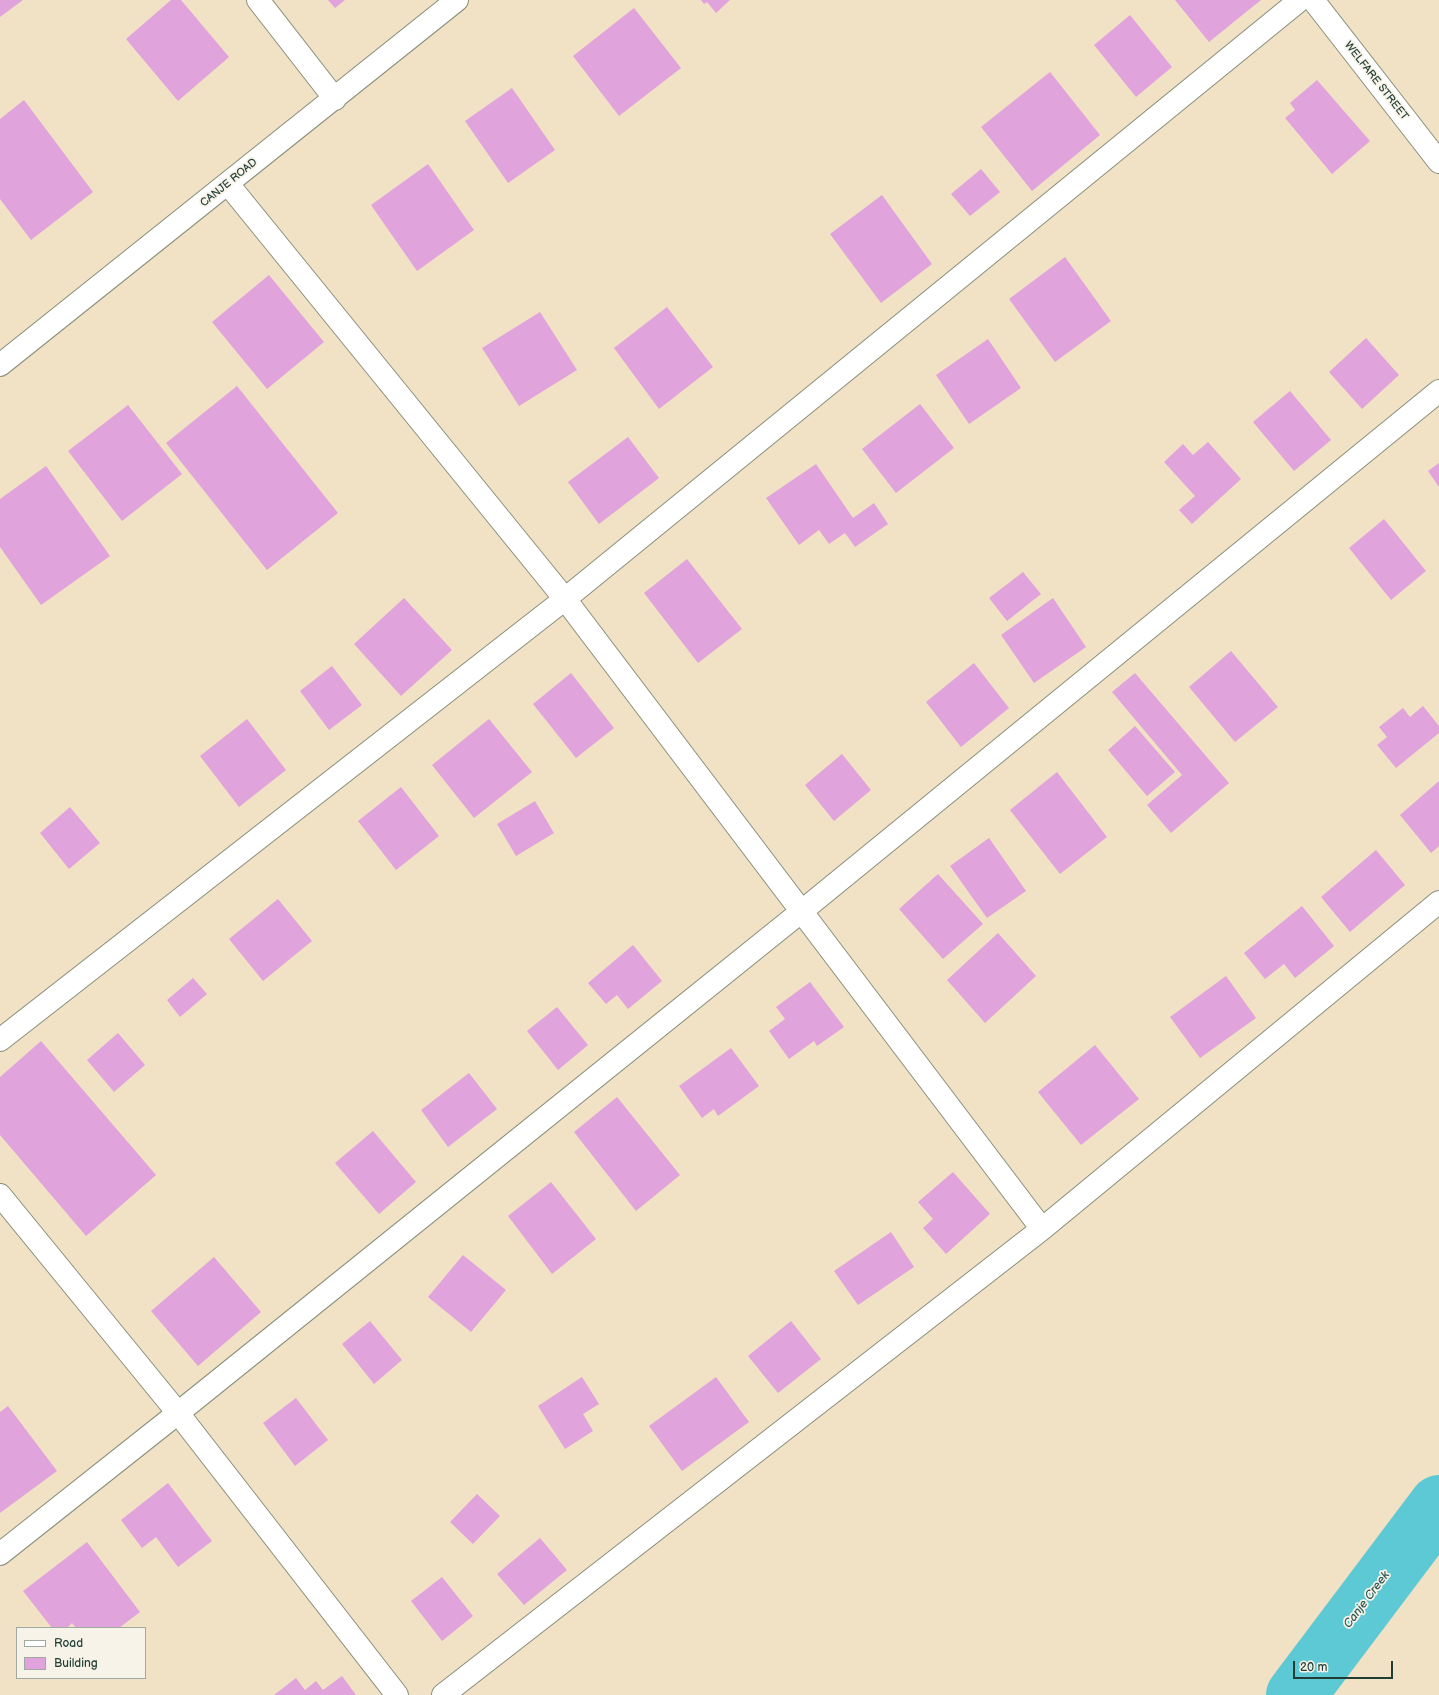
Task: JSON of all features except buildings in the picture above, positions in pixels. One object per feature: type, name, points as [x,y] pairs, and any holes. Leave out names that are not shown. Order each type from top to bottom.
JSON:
[{"type":"street","points":[[258,0],[335,99]]},
{"type":"street","name":"CANJE ROAD","points":[[0,365],[458,0]]},
{"type":"street","points":[[0,1040],[565,599],[1300,0]]},
{"type":"street","name":"WELFARE STREET","points":[[1313,0],[1439,162]]},
{"type":"street","points":[[228,184],[565,599],[1042,1229]]},
{"type":"street","points":[[0,1554],[178,1414],[802,911],[1439,391]]},
{"type":"street","points":[[443,1695],[1042,1229],[1439,902]]},
{"type":"street","points":[[0,1196],[178,1414],[397,1695]]},
{"type":"waterway","name":"Canje Creek","points":[[1296,1695],[1439,1505]]}]
